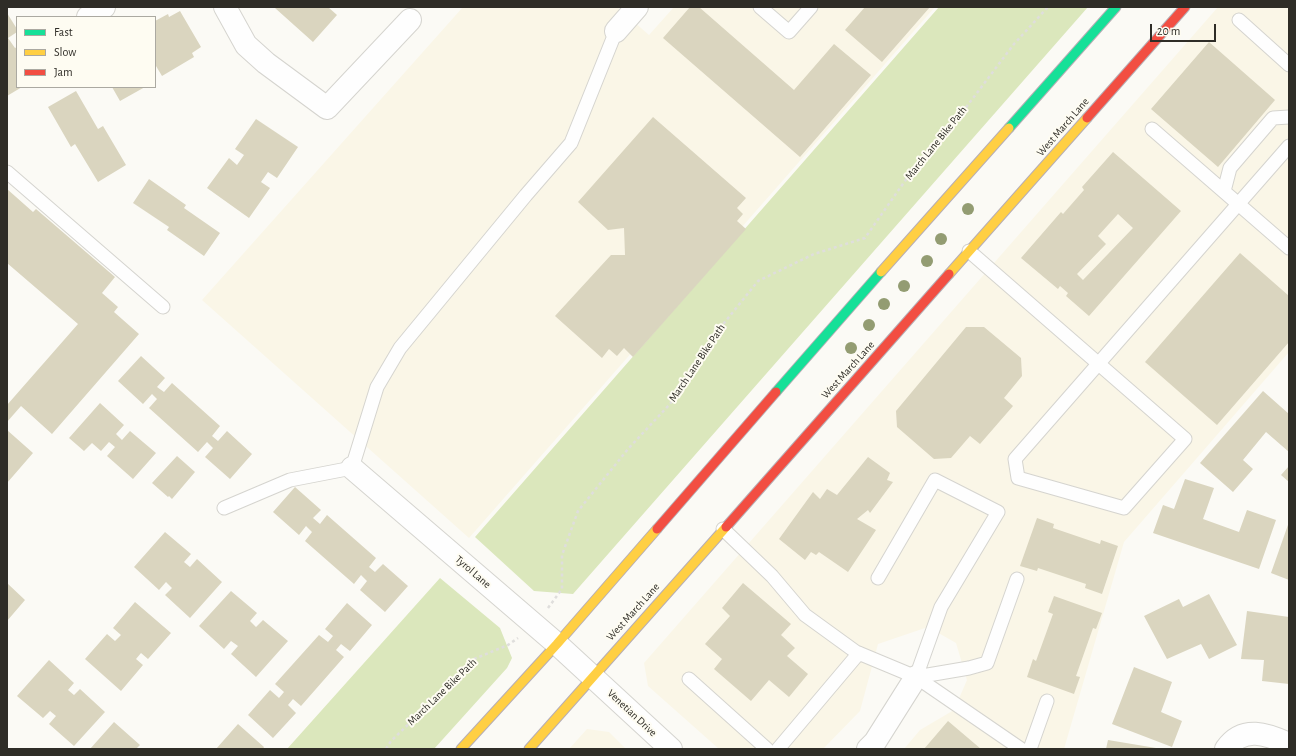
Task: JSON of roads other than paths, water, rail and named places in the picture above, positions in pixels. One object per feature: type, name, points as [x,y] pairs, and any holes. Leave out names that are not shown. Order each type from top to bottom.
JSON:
[{"type":"main road","points":[[461,749],[557,644],[872,282],[1116,7]]},
{"type":"main road","name":"West March Lane","points":[[529,749],[1185,7]]},
{"type":"street","points":[[90,16],[104,7]]},
{"type":"street","points":[[225,7],[246,45],[266,63],[327,108],[410,20]]},
{"type":"street","points":[[616,31],[637,7]]},
{"type":"street","name":"Tyrol Lane","points":[[352,468],[593,676]]},
{"type":"street","name":"Venetian Drive","points":[[593,676],[671,749]]},
{"type":"street","points":[[868,749],[875,742],[916,677]]},
{"type":"street","points":[[1226,749],[1230,743],[1238,737],[1256,733],[1270,736],[1289,744]]},
{"type":"lane","points":[[760,7],[789,32],[811,7]]},
{"type":"lane","points":[[1239,20],[1289,65]]},
{"type":"lane","points":[[224,508],[290,480],[352,468],[377,387],[400,348],[526,195],[571,143],[616,31]]},
{"type":"lane","points":[[1224,191],[1230,168],[1273,118],[1289,117]]},
{"type":"lane","points":[[1152,129],[1289,248]]},
{"type":"lane","points":[[969,252],[1099,364],[1185,439],[1124,508],[1018,478],[1015,459],[1099,364],[1289,146]]},
{"type":"lane","points":[[7,172],[163,307]]},
{"type":"lane","points":[[878,578],[935,480],[998,512],[941,607],[916,677]]},
{"type":"lane","points":[[723,529],[772,576],[805,615],[859,654],[916,677],[1021,749]]},
{"type":"lane","points":[[916,677],[969,668],[987,662],[1017,579]]},
{"type":"lane","points":[[778,749],[859,654]]},
{"type":"lane","points":[[689,679],[761,747]]},
{"type":"lane","points":[[1030,749],[1047,701]]}]
